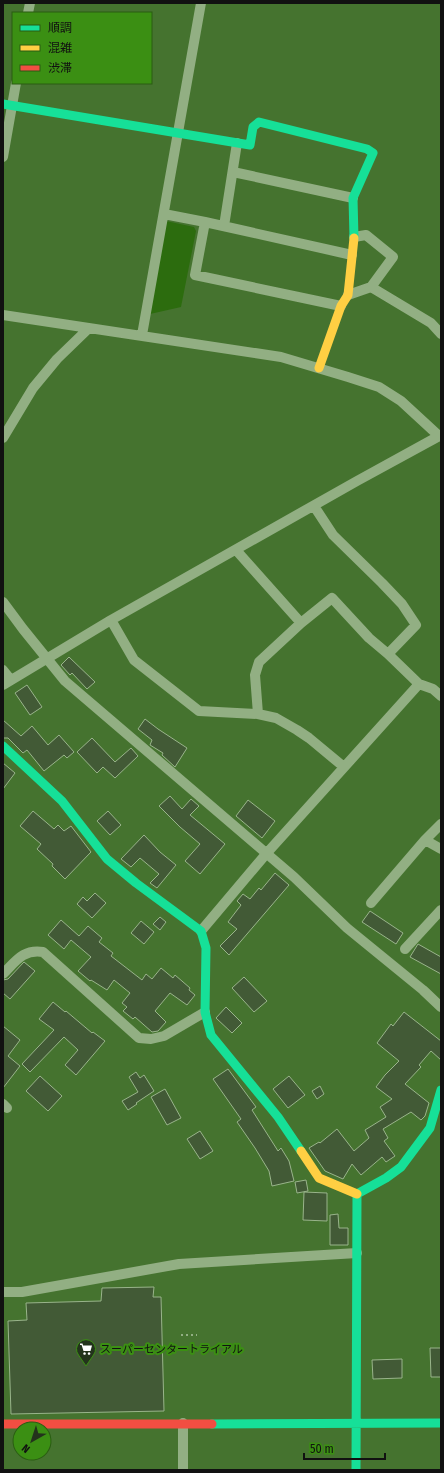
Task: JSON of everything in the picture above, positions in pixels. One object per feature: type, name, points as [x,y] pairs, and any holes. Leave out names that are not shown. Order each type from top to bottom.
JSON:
[{"type":"street","points":[[142,335],[201,3]]},
{"type":"street","points":[[3,157],[8,104],[16,84]]},
{"type":"street","points":[[8,104],[250,145],[253,128],[259,122],[367,149],[373,153],[353,198],[354,237],[348,295],[341,306],[318,368]]},
{"type":"street","points":[[224,226],[237,143]]},
{"type":"street","points":[[233,172],[353,198]]},
{"type":"street","points":[[164,214],[352,255]]},
{"type":"street","points":[[205,222],[195,275],[341,306]]},
{"type":"street","points":[[348,295],[371,287],[393,257],[366,235],[354,237]]},
{"type":"street","points":[[371,287],[431,323],[441,334]]},
{"type":"street","points":[[3,315],[281,357],[379,387],[401,401],[440,436],[111,620],[7,682],[3,670]]},
{"type":"street","points":[[3,438],[33,388],[57,359],[89,328]]},
{"type":"street","points":[[314,506],[333,535],[402,604],[416,625],[388,654]]},
{"type":"street","points":[[236,550],[301,623]]},
{"type":"street","points":[[258,714],[255,675],[259,662],[301,623],[332,598],[369,638],[419,684],[432,689],[441,696]]},
{"type":"street","points":[[3,602],[65,681],[294,877],[348,928],[441,1007]]},
{"type":"street","points":[[111,620],[134,660],[199,711],[258,714],[276,718],[298,730],[344,767]]},
{"type":"street","points":[[202,931],[266,854],[419,684]]},
{"type":"street","points":[[3,746],[62,801],[107,859],[136,883],[202,931],[206,948],[205,1012],[211,1035],[278,1117],[319,1178],[357,1194]]},
{"type":"street","points":[[371,903],[425,840],[441,824]]},
{"type":"street","points":[[425,840],[441,849]]},
{"type":"street","points":[[405,949],[441,910]]},
{"type":"street","points":[[3,974],[21,955],[36,951],[43,952],[139,1038],[151,1039],[164,1036],[205,1012]]},
{"type":"street","points":[[357,1194],[386,1178],[401,1167],[430,1128],[441,1090]]},
{"type":"street","points":[[356,1470],[357,1194]]},
{"type":"street","points":[[3,1292],[22,1292],[179,1264],[357,1253]]},
{"type":"street","points":[[182,1423],[183,1470]]},
{"type":"street","points":[[3,1424],[441,1423]]},
{"type":"path","points":[[180,1335],[198,1334]]},
{"type":"shaded area","points":[[166,221],[194,227],[196,231],[181,307],[150,314]]},
{"type":"building","points":[[69,657],[95,682],[87,689],[72,673],[70,675],[61,665]]},
{"type":"building","points":[[27,685],[42,707],[30,715],[15,693]]},
{"type":"building","points":[[145,719],[187,748],[175,767],[162,755],[163,753],[150,745],[152,740],[138,729]]},
{"type":"building","points":[[3,720],[21,736],[32,726],[48,745],[59,735],[74,752],[67,758],[64,755],[44,771],[27,750],[23,753],[8,738],[3,738]]},
{"type":"building","points":[[92,738],[115,762],[131,748],[138,756],[115,778],[103,767],[97,773],[77,752]]},
{"type":"building","points":[[3,763],[15,773],[3,789]]},
{"type":"building","points":[[170,796],[182,809],[191,799],[199,806],[190,815],[225,844],[200,874],[185,861],[200,844],[159,806]]},
{"type":"building","points":[[248,800],[275,821],[262,838],[236,816]]},
{"type":"building","points":[[33,811],[54,829],[58,825],[64,831],[71,826],[91,852],[65,879],[52,866],[53,864],[37,849],[41,844],[20,826]]},
{"type":"building","points":[[108,811],[121,825],[110,835],[97,821]]},
{"type":"building","points":[[144,835],[160,852],[176,865],[157,888],[150,883],[159,874],[140,858],[131,867],[121,859]]},
{"type":"building","points":[[275,873],[289,885],[229,955],[220,946],[237,929],[228,922],[241,905],[237,901],[243,894],[250,899],[259,888],[261,890]]},
{"type":"building","points":[[95,893],[106,903],[92,918],[77,904],[83,897],[87,901]]},
{"type":"building","points":[[370,911],[403,933],[396,944],[362,922]]},
{"type":"building","points":[[160,917],[166,922],[160,930],[153,924]]},
{"type":"building","points":[[61,920],[79,936],[88,926],[102,938],[99,942],[113,953],[111,956],[142,980],[146,974],[152,979],[161,968],[173,978],[175,975],[190,988],[189,990],[195,995],[187,1005],[170,993],[155,1011],[166,1022],[158,1031],[152,1032],[135,1017],[133,1019],[123,1011],[127,1007],[122,1003],[130,993],[114,980],[107,990],[91,980],[90,981],[78,971],[91,957],[71,940],[64,949],[48,935]]},
{"type":"building","points":[[141,921],[154,932],[144,944],[131,933]]},
{"type":"building","points":[[418,944],[441,957],[441,974],[410,957]]},
{"type":"building","points":[[24,962],[35,971],[10,999],[3,993],[3,980],[8,979]]},
{"type":"building","points":[[244,977],[267,1001],[254,1012],[232,988]]},
{"type":"building","points":[[53,1002],[92,1033],[93,1032],[105,1041],[76,1075],[65,1065],[78,1050],[64,1037],[30,1072],[22,1064],[54,1030],[39,1019]]},
{"type":"building","points":[[226,1007],[242,1023],[232,1033],[216,1018]]},
{"type":"building","points":[[404,1012],[441,1041],[441,1060],[431,1051],[419,1065],[421,1067],[405,1084],[429,1103],[425,1116],[421,1120],[411,1112],[383,1129],[388,1138],[384,1141],[395,1156],[386,1162],[382,1157],[361,1175],[352,1164],[343,1179],[325,1171],[309,1148],[319,1142],[320,1143],[337,1129],[354,1151],[369,1138],[365,1130],[386,1117],[380,1107],[392,1099],[376,1087],[385,1075],[399,1061],[377,1043],[391,1024],[393,1026]]},
{"type":"building","points":[[3,1026],[20,1040],[8,1056],[20,1066],[3,1088]]},
{"type":"building","points":[[228,1069],[256,1107],[252,1110],[278,1151],[281,1148],[289,1161],[294,1181],[272,1186],[269,1171],[237,1122],[241,1119],[213,1079]]},
{"type":"building","points":[[136,1072],[140,1078],[144,1075],[154,1091],[128,1110],[122,1101],[138,1092],[129,1077]]},
{"type":"building","points":[[40,1076],[62,1096],[48,1111],[26,1091]]},
{"type":"building","points":[[289,1076],[305,1095],[288,1108],[273,1089]]},
{"type":"building","points":[[320,1086],[324,1094],[317,1099],[312,1091]]},
{"type":"building","points":[[165,1089],[181,1118],[167,1125],[151,1097]]},
{"type":"building","points":[[200,1131],[213,1151],[200,1159],[187,1139]]},
{"type":"building","points":[[306,1180],[308,1191],[297,1193],[295,1182]]},
{"type":"building","points":[[304,1192],[327,1193],[327,1221],[303,1220]]},
{"type":"building","points":[[338,1214],[339,1228],[348,1228],[348,1245],[330,1245],[330,1215]]},
{"type":"building","name":"スーパーセンタートライアル","points":[[154,1287],[153,1297],[161,1297],[164,1411],[11,1414],[8,1321],[27,1320],[26,1303],[101,1301],[102,1288]]},
{"type":"building","points":[[430,1348],[441,1348],[441,1377],[431,1377]]},
{"type":"building","points":[[402,1359],[402,1378],[373,1379],[372,1360]]},
{"type":"traffic: fast","points":[[3,104],[250,145],[253,127],[259,122],[367,149],[373,153],[353,198],[354,238]]},
{"type":"traffic: fast","points":[[3,746],[62,801],[107,859],[136,883],[201,931],[206,948],[205,1012],[211,1035],[278,1117],[301,1151]]},
{"type":"traffic: fast","points":[[357,1194],[386,1178],[401,1167],[430,1128],[441,1090]]},
{"type":"traffic: fast","points":[[356,1470],[357,1194]]},
{"type":"traffic: fast","points":[[212,1424],[441,1423]]},
{"type":"traffic: slow","points":[[319,368],[341,306],[348,295],[354,238]]},
{"type":"traffic: slow","points":[[301,1151],[319,1178],[357,1194]]},
{"type":"traffic: jam","points":[[3,1424],[212,1424]]},
{"type":"place","name":"スーパーセンタートライアル","points":[[86,1366]]}]
